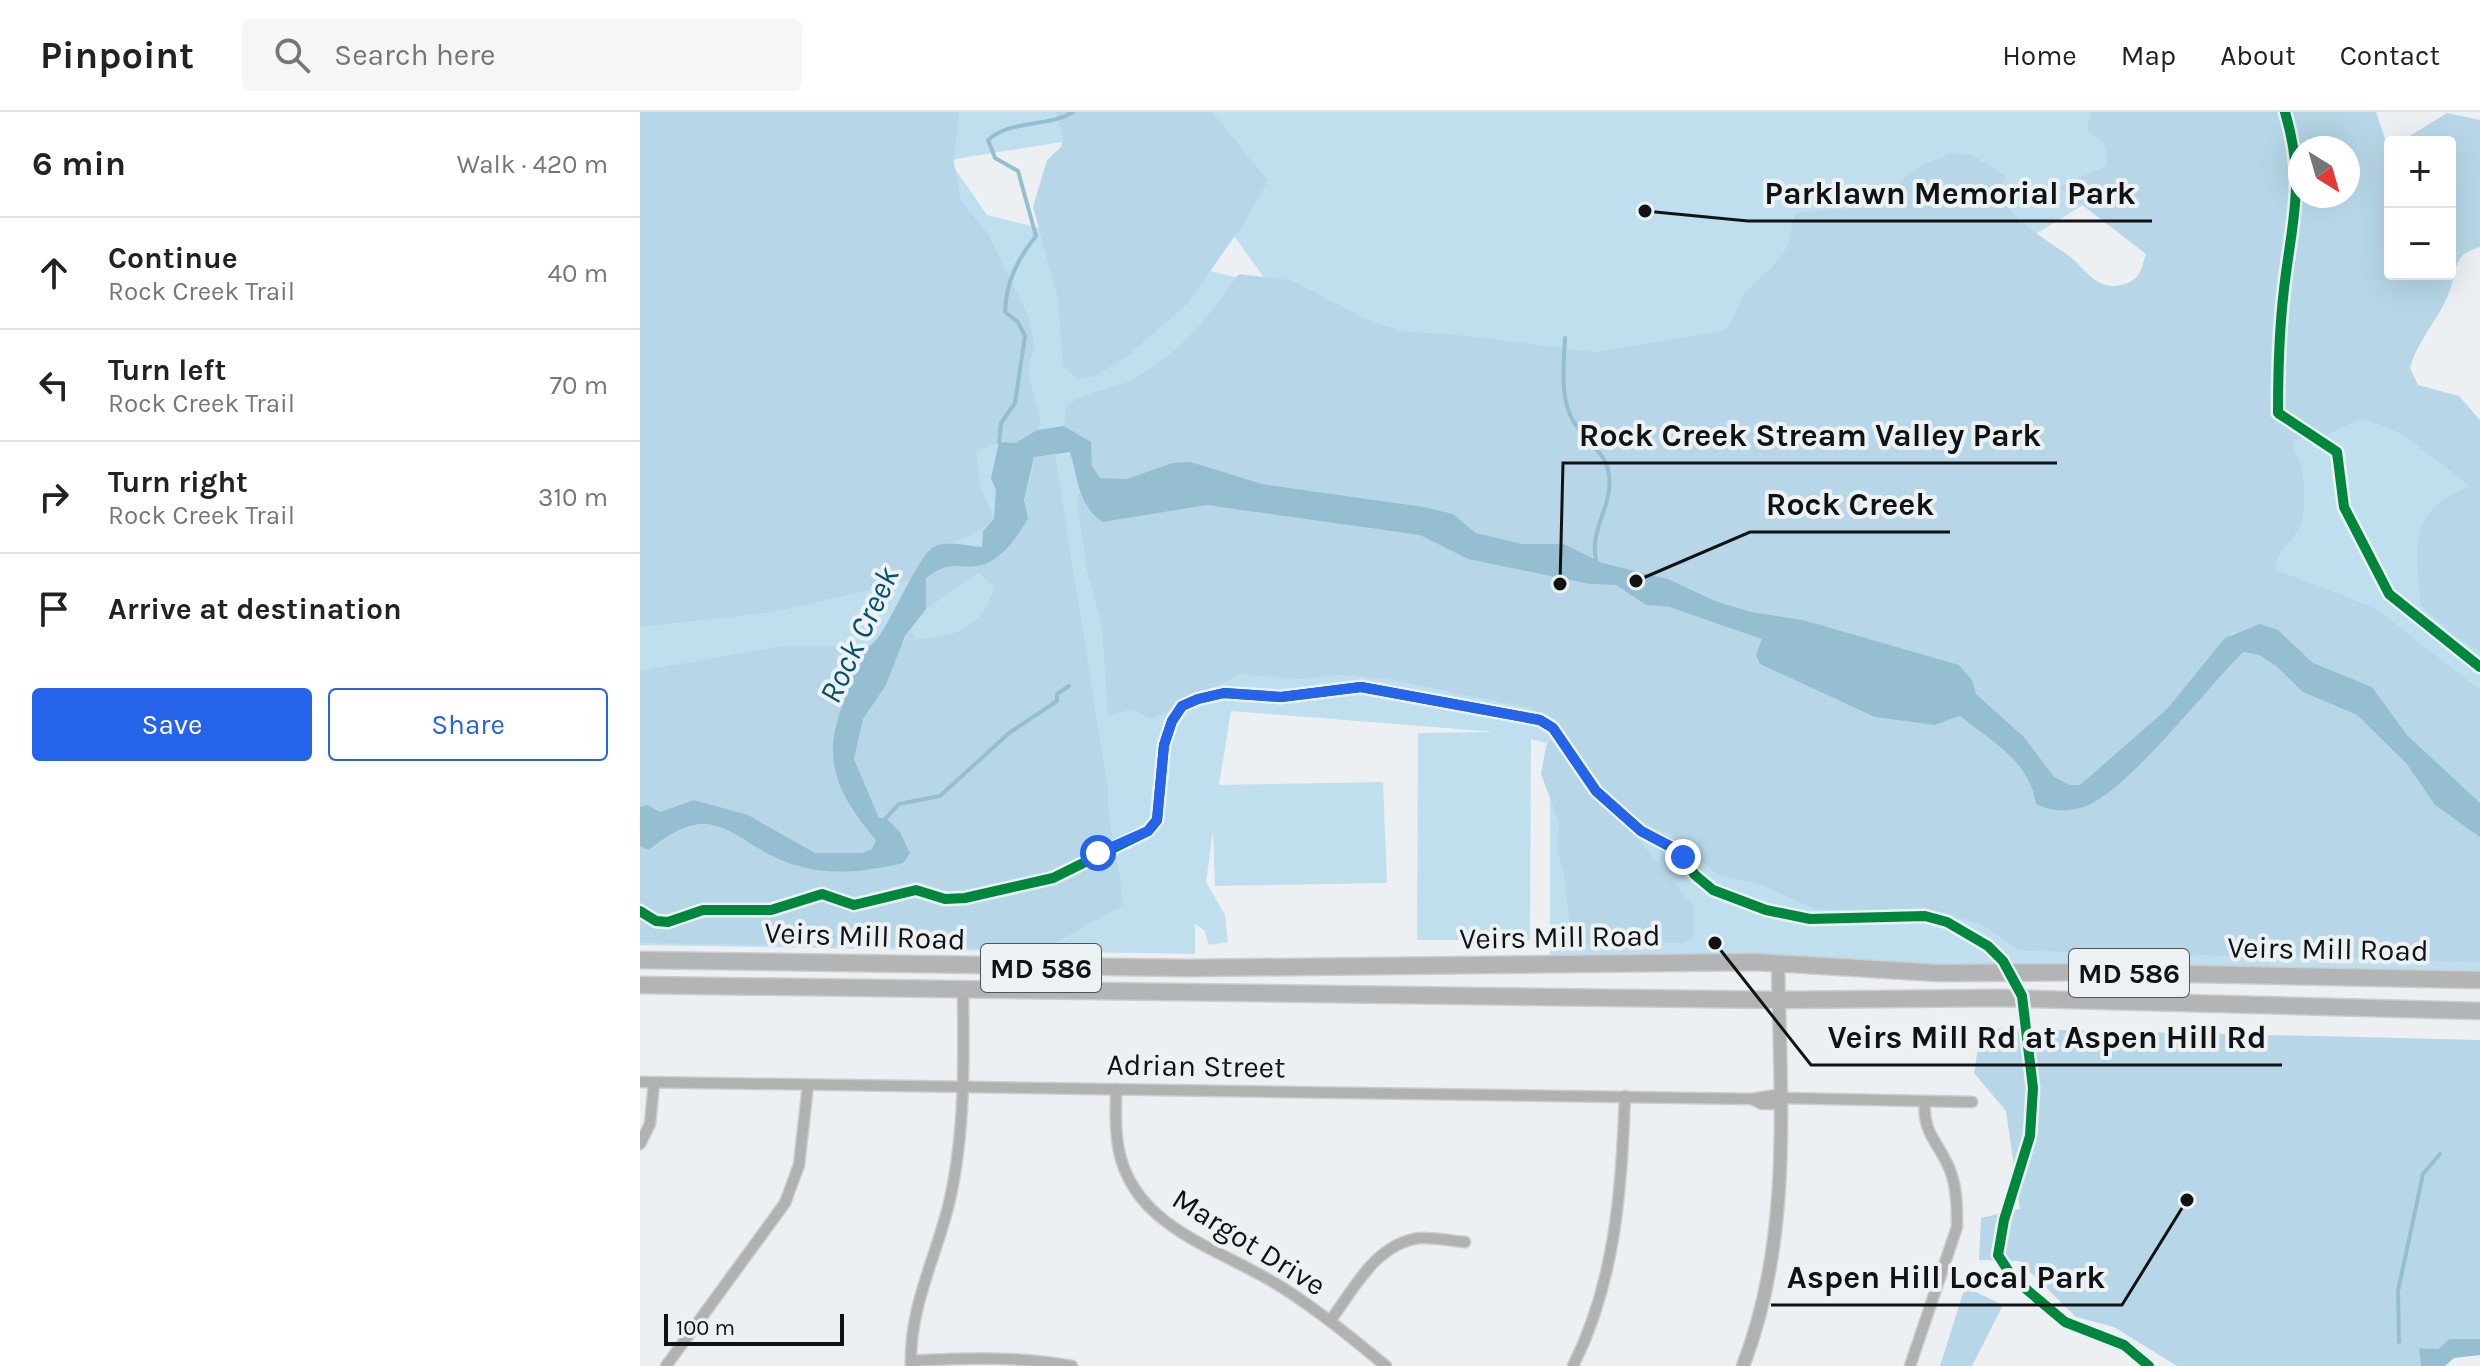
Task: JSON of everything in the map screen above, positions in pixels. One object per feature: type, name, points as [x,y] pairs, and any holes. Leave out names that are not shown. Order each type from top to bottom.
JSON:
[{"type":"main road","name":"Veirs Mill Road","points":[[640,960],[1203,968],[1778,963],[1938,973],[2100,972],[2480,980]]},
{"type":"main road","points":[[893,990],[895,965]]},
{"type":"main road","name":"Veirs Mill Road","points":[[640,985],[1779,1000],[1997,998],[2480,1011]]},
{"type":"street","points":[[1743,1366],[1775,1245],[1782,1098],[1778,963]]},
{"type":"street","points":[[963,991],[960,1146],[949,1203],[918,1297],[911,1363],[981,1357],[1035,1359],[1072,1366]]},
{"type":"street","name":"Adrian Street","points":[[640,1082],[1625,1096],[1752,1099],[1762,1104],[1782,1098],[1972,1102]]},
{"type":"street","points":[[640,1144],[650,1124],[654,1083]]},
{"type":"street","points":[[666,1366],[785,1203],[799,1165],[808,1085]]},
{"type":"street","name":"Margot Drive","points":[[1116,1089],[1117,1140],[1122,1160],[1135,1190],[1153,1213],[1178,1232],[1281,1287],[1386,1366]]},
{"type":"street","points":[[1573,1366],[1602,1294],[1615,1241],[1621,1201],[1625,1096]]},
{"type":"street","points":[[1910,1366],[1957,1227],[1957,1203],[1950,1170],[1923,1122],[1925,1101]]},
{"type":"street","points":[[1330,1321],[1373,1263],[1391,1246],[1421,1238],[1465,1242]]},
{"type":"shaded area","points":[[640,112],[2145,112],[2125,179],[2020,244],[1779,328],[2349,293],[2445,437],[2480,464],[2480,973],[1550,960],[1550,744],[1531,739],[1530,940],[1417,940],[1418,733],[1495,732],[1231,711],[1219,785],[1383,782],[1387,883],[1215,886],[1213,831],[1206,882],[1225,915],[1228,942],[1209,945],[1204,930],[1195,924],[1195,954],[640,945]],"holes":[[[1156,127],[1270,286],[987,215],[949,160]]]},
{"type":"shaded area","points":[[640,112],[959,112],[954,163],[961,201],[988,234],[1028,316],[1035,347],[1028,366],[1029,376],[1041,421],[1037,430],[1016,443],[999,442],[976,452],[981,488],[994,519],[971,535],[927,555],[912,580],[773,612],[640,627]]},
{"type":"shaded area","points":[[1056,112],[1212,112],[1268,181],[1244,223],[1187,304],[1127,356],[1095,376],[1077,379],[1063,366],[1058,299],[1033,207],[1047,160],[1061,147],[1063,138]]},
{"type":"shaded area","points":[[2091,112],[2376,112],[2384,136],[2384,280],[2453,280],[2446,300],[2410,368],[2418,385],[2459,396],[2480,420],[2480,652],[2452,634],[2421,605],[2417,563],[2419,536],[2431,511],[2444,499],[2470,486],[2402,434],[2362,418],[2323,437],[2293,439],[2303,474],[2303,514],[2298,529],[2274,569],[2375,608],[2480,690],[2480,803],[2407,735],[2372,687],[2313,663],[2278,630],[2232,632],[2167,709],[2080,785],[2070,785],[2054,777],[2024,737],[1976,694],[1972,679],[1959,665],[1803,620],[1751,612],[1715,601],[1668,579],[1602,563],[1564,544],[1522,544],[1476,533],[1453,514],[1424,507],[1262,484],[1191,462],[1127,479],[1100,478],[1092,466],[1091,442],[1064,426],[1066,406],[1135,378],[1181,345],[1239,274],[1290,280],[1377,324],[1407,332],[1449,334],[1594,352],[1723,331],[1730,324],[1747,291],[1784,252],[1796,213],[1866,207],[1923,164],[1952,153],[1972,155],[2005,176],[2000,195],[2013,213],[2097,281],[2112,286],[2121,285],[2139,274],[2146,254],[2059,187],[2106,166],[2104,144],[2087,130]]},
{"type":"shaded area","points":[[2447,113],[2480,120],[2480,247],[2460,258],[2456,267],[2456,136],[2410,136]]},
{"type":"shaded area","points":[[1064,426],[1091,442],[1092,466],[1100,478],[1127,479],[1172,463],[1191,462],[1262,484],[1424,507],[1453,514],[1476,533],[1522,544],[1564,544],[1602,563],[1668,579],[1715,601],[1751,612],[1803,620],[1959,665],[1972,680],[1976,694],[2024,737],[2054,777],[2070,785],[2080,785],[2167,709],[2225,638],[2260,624],[2278,630],[2313,663],[2372,687],[2407,735],[2480,803],[2480,837],[2435,805],[2406,763],[2357,715],[2303,692],[2276,666],[2259,655],[2243,652],[2143,762],[2100,799],[2077,809],[2054,810],[2036,804],[2026,775],[2017,764],[1960,716],[1935,725],[1875,717],[1760,664],[1756,655],[1762,639],[1669,607],[1646,605],[1616,585],[1590,584],[1468,559],[1420,535],[1206,505],[1103,522],[1084,500],[1070,452],[1034,457],[1024,500],[1028,518],[1005,551],[985,564],[950,566],[926,578],[926,609],[905,636],[886,685],[863,719],[854,759],[879,818],[886,818],[900,832],[910,853],[903,863],[851,871],[811,869],[775,857],[725,829],[709,824],[693,825],[673,833],[649,850],[640,846],[640,807],[648,805],[660,812],[694,800],[748,815],[815,853],[862,853],[872,849],[876,840],[847,800],[840,786],[833,756],[833,739],[850,685],[853,662],[880,635],[920,563],[932,548],[950,543],[982,547],[983,531],[994,519],[996,490],[991,478],[999,442],[1016,443],[1037,430]]},
{"type":"shaded area","points":[[1055,455],[1108,790],[1109,819],[1122,906],[1053,944],[988,948],[640,943],[640,846],[650,850],[674,833],[694,825],[725,829],[775,857],[807,868],[903,863],[910,852],[900,832],[886,818],[879,819],[854,759],[863,719],[886,685],[894,659],[911,628],[914,638],[941,636],[965,628],[983,612],[994,587],[979,573],[926,609],[925,578],[943,565],[985,564],[1023,499],[1034,457]]},
{"type":"shaded area","points":[[1080,492],[1091,514],[1205,505],[1420,535],[1468,559],[1590,584],[1616,585],[1646,605],[1669,607],[1762,639],[1756,655],[1760,664],[1804,684],[1935,725],[1960,716],[2013,757],[2043,790],[2073,807],[2088,804],[2134,769],[2243,652],[2259,655],[2276,666],[2303,692],[2357,715],[2406,763],[2435,805],[2480,837],[2480,962],[2027,951],[2017,949],[1982,925],[1963,919],[1911,912],[1813,909],[1761,884],[1718,875],[1671,835],[1646,825],[1635,835],[1694,907],[1694,937],[1684,943],[1585,944],[1571,940],[1564,872],[1557,851],[1559,822],[1541,774],[1546,746],[1559,730],[1544,715],[1525,707],[1387,679],[1340,675],[1300,679],[1241,674],[1152,719],[1131,709],[1108,717],[1102,626],[1087,570],[1077,501]]},
{"type":"shaded area","points":[[783,646],[868,646],[853,662],[854,676],[836,723],[851,811],[877,840],[872,849],[862,853],[814,853],[748,815],[694,800],[660,812],[648,805],[640,807],[640,671]]},
{"type":"shaded area","points":[[1981,1028],[2480,1040],[2480,1339],[2449,1339],[2438,1349],[2420,1348],[2421,1366],[2177,1366],[2114,1327],[2076,1317],[2019,1261],[1979,1260],[1981,1218],[2020,1209],[2006,1111],[1974,1073]]},
{"type":"shaded area","points":[[1965,1287],[2003,1305],[1972,1366],[1940,1366]]},
{"type":"shaded area","points":[[2449,1339],[2480,1339],[2480,1355],[2454,1358],[2445,1366],[2421,1366],[2419,1348],[2438,1349]]},
{"type":"waterway","points":[[999,442],[1001,423],[1015,403],[1025,336],[1018,322],[1005,312],[1008,291],[1018,263],[1036,236],[1018,171],[995,158],[988,140],[1007,129],[1052,120],[1073,112]]},
{"type":"waterway","points":[[1565,338],[1564,382],[1570,415],[1604,460],[1609,475],[1608,497],[1596,538],[1596,560]]},
{"type":"waterway","points":[[886,818],[899,804],[940,796],[1009,733],[1057,701],[1057,694],[1069,686]]},
{"type":"waterway","points":[[2399,1342],[2398,1291],[2423,1174],[2440,1154]]},
{"type":"cycle path","points":[[2285,112],[2296,181],[2281,320],[2278,413],[2337,452],[2344,507],[2389,594],[2480,667]]},
{"type":"cycle path","points":[[640,911],[656,921],[668,922],[703,910],[771,910],[822,894],[854,905],[916,890],[945,899],[965,898],[1053,878],[1148,831],[1157,820],[1164,745],[1172,721],[1182,706],[1224,693],[1281,697],[1361,687],[1540,720],[1553,728],[1596,791],[1641,831],[1678,851],[1695,875],[1713,890],[1766,910],[1810,919],[1925,916],[1947,922],[1988,946],[2003,961],[2022,996],[2033,1088],[2030,1136],[2004,1220],[1998,1255],[2013,1278],[2065,1322],[2124,1345],[2149,1366]]},
{"type":"place","name":"Parklawn Memorial Park","points":[[1645,211]]},
{"type":"place","name":"Rock Creek","points":[[1636,581]]},
{"type":"place","name":"Rock Creek Stream Valley Park","points":[[1560,584]]},
{"type":"place","name":"Veirs Mill Rd at Aspen Hill Rd","points":[[1715,943]]},
{"type":"place","name":"Aspen Hill Local Park","points":[[2187,1200]]},
{"type":"route","points":[[1098,853],[1148,831],[1157,820],[1164,745],[1172,721],[1182,706],[1224,693],[1281,697],[1361,687],[1540,720],[1553,728],[1596,791],[1641,831],[1672,847],[1683,857]]}]
